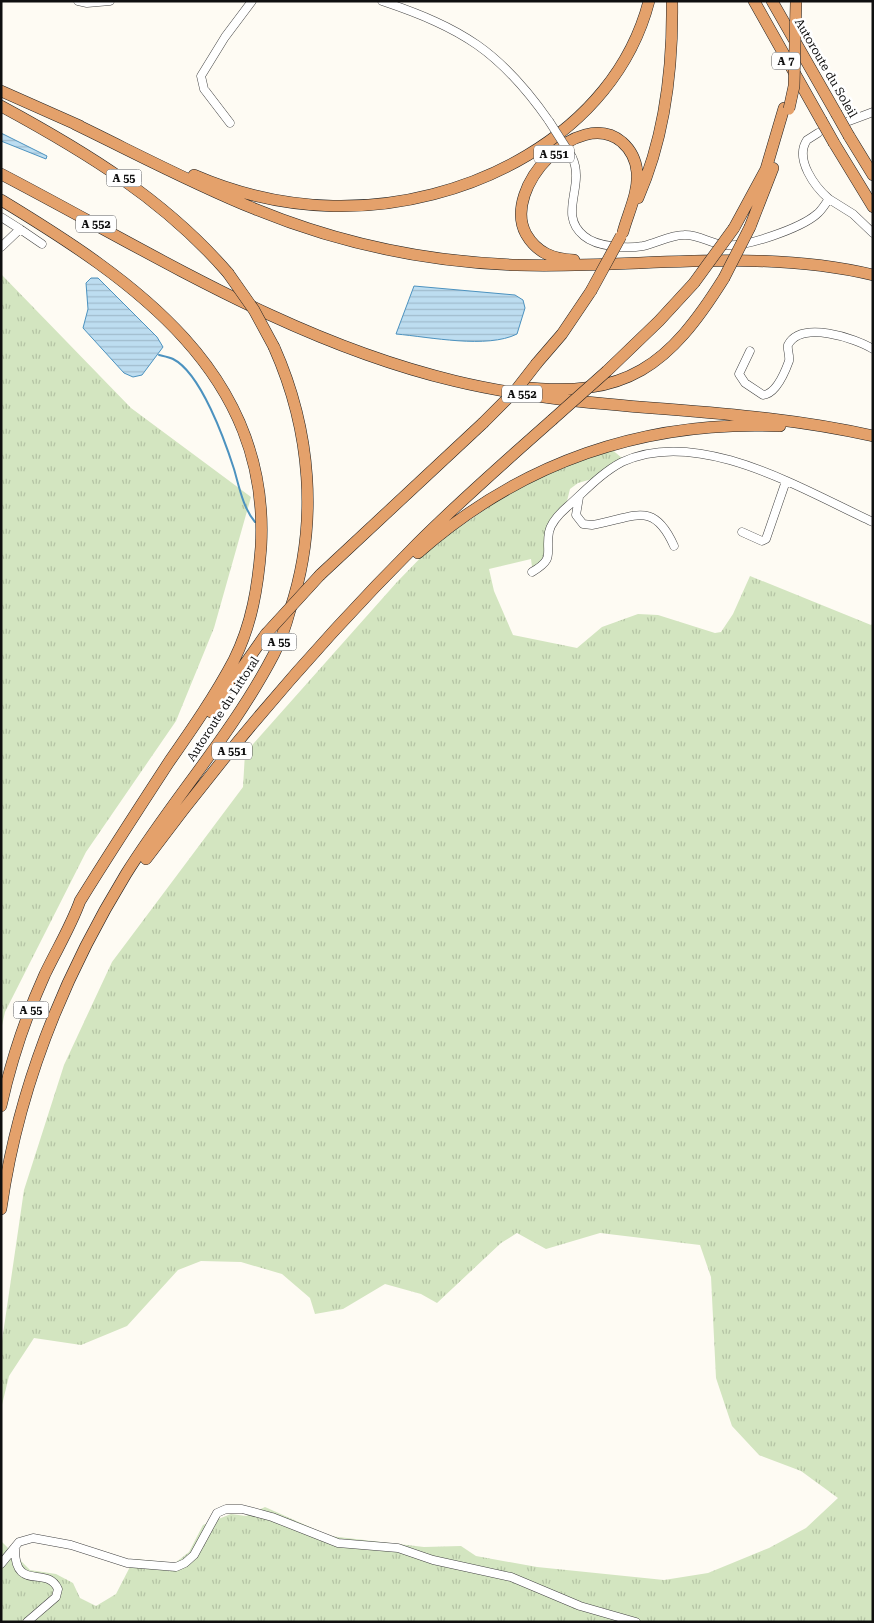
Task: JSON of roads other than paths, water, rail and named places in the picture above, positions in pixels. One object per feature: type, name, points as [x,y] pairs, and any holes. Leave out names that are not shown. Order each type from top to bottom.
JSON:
[{"type":"highway","points":[[1,91],[197,177],[251,195],[333,206],[387,203],[419,198],[457,187],[524,158],[574,121],[599,96],[620,70],[634,44],[649,1]]},
{"type":"highway","name":"A 551","points":[[73,920],[87,903],[130,834],[266,634],[320,575],[483,423],[562,334],[591,291],[622,234],[644,184],[662,117],[672,42],[672,1]]},
{"type":"highway","name":"A 7","points":[[754,1],[834,143],[873,206]]},
{"type":"highway","name":"Autoroute du Soleil","points":[[772,1],[873,175]]},
{"type":"highway","name":"A 551","points":[[114,897],[253,726],[355,608],[436,526],[607,371],[659,321],[694,283],[734,228],[766,169],[794,86],[796,2]]},
{"type":"highway","name":"Autoroute du Littoral","points":[[1,106],[54,135],[123,178],[177,220],[228,273],[254,310],[274,347],[290,387],[306,463],[307,532],[297,590],[276,651],[255,688],[139,856],[114,897],[65,988],[40,1049],[19,1117],[1,1209]]},
{"type":"highway","name":"A 551","points":[[191,276],[316,331],[389,358],[454,376],[538,389],[574,389],[618,382],[648,368],[683,336],[724,278],[750,227],[771,174],[787,109]]},
{"type":"highway","points":[[75,124],[205,188],[257,210],[337,237],[386,249],[445,260],[515,265],[586,267],[668,263],[788,263],[829,267],[873,275]]},
{"type":"highway","name":"A 551","points":[[622,234],[635,193],[637,173],[631,152],[617,138],[598,132],[576,138],[558,150],[530,180],[523,198],[521,217],[530,240],[543,253],[567,260],[668,263]]},
{"type":"highway","name":"A 552","points":[[1,174],[272,318],[344,348],[394,366],[455,381],[560,400],[763,417],[834,427],[873,436]]},
{"type":"highway","name":"Autoroute du Littoral","points":[[1,200],[109,271],[139,294],[182,334],[216,377],[234,408],[250,449],[260,503],[262,527],[256,593],[247,628],[234,659],[212,698],[80,900],[73,920],[45,975],[20,1037],[1,1106]]},
{"type":"highway","name":"A 552","points":[[355,608],[433,540],[494,495],[551,466],[595,450],[653,434],[699,427],[746,424],[791,426],[873,436]]},
{"type":"street","points":[[78,1],[100,3],[110,1]]},
{"type":"street","points":[[230,123],[204,89],[201,76],[225,37],[252,1]]},
{"type":"street","points":[[382,1],[446,26],[480,45],[513,74],[549,121],[572,158],[577,172],[572,216],[585,238],[603,244],[642,246],[686,234],[726,246],[750,244],[813,217],[828,199]]},
{"type":"street","points":[[850,121],[873,112]]},
{"type":"street","points":[[818,133],[806,141],[804,157],[814,185],[828,199],[854,214],[873,233]]},
{"type":"street","points":[[1,217],[42,244]]},
{"type":"street","points":[[1,247],[20,230]]},
{"type":"street","points":[[750,351],[740,374],[745,384],[763,395],[771,393],[776,387],[788,361],[788,345],[796,336],[823,333],[849,339],[873,349]]},
{"type":"street","points":[[532,572],[546,562],[549,557],[551,525],[602,475],[620,464],[644,455],[662,452],[678,451],[717,458],[786,481],[873,522]]},
{"type":"street","points":[[742,532],[762,542],[766,539],[786,481]]},
{"type":"street","points":[[579,497],[576,515],[584,524],[592,526],[647,515],[659,520],[674,546]]},
{"type":"street","points":[[1,1564],[25,1538],[33,1538],[70,1545],[127,1563],[176,1566],[185,1563],[194,1555],[217,1513],[226,1509],[242,1509],[272,1517],[338,1543],[398,1548],[434,1560],[456,1563],[511,1577],[580,1606],[636,1622]]},
{"type":"street","points":[[15,1547],[15,1563],[19,1570],[27,1575],[51,1581],[58,1588],[56,1597],[28,1622]]},
{"type":"water","points":[[1,133],[47,156],[46,159],[1,141]]},
{"type":"water","points":[[91,278],[98,278],[157,337],[163,347],[142,375],[133,377],[124,373],[83,328],[88,309],[86,283]]},
{"type":"water","points":[[414,286],[515,295],[523,300],[525,308],[517,334],[490,341],[458,341],[396,334]]},
{"type":"waterway","points":[[159,355],[173,359],[183,367],[193,378],[202,393],[225,442],[244,504],[255,522]]}]
